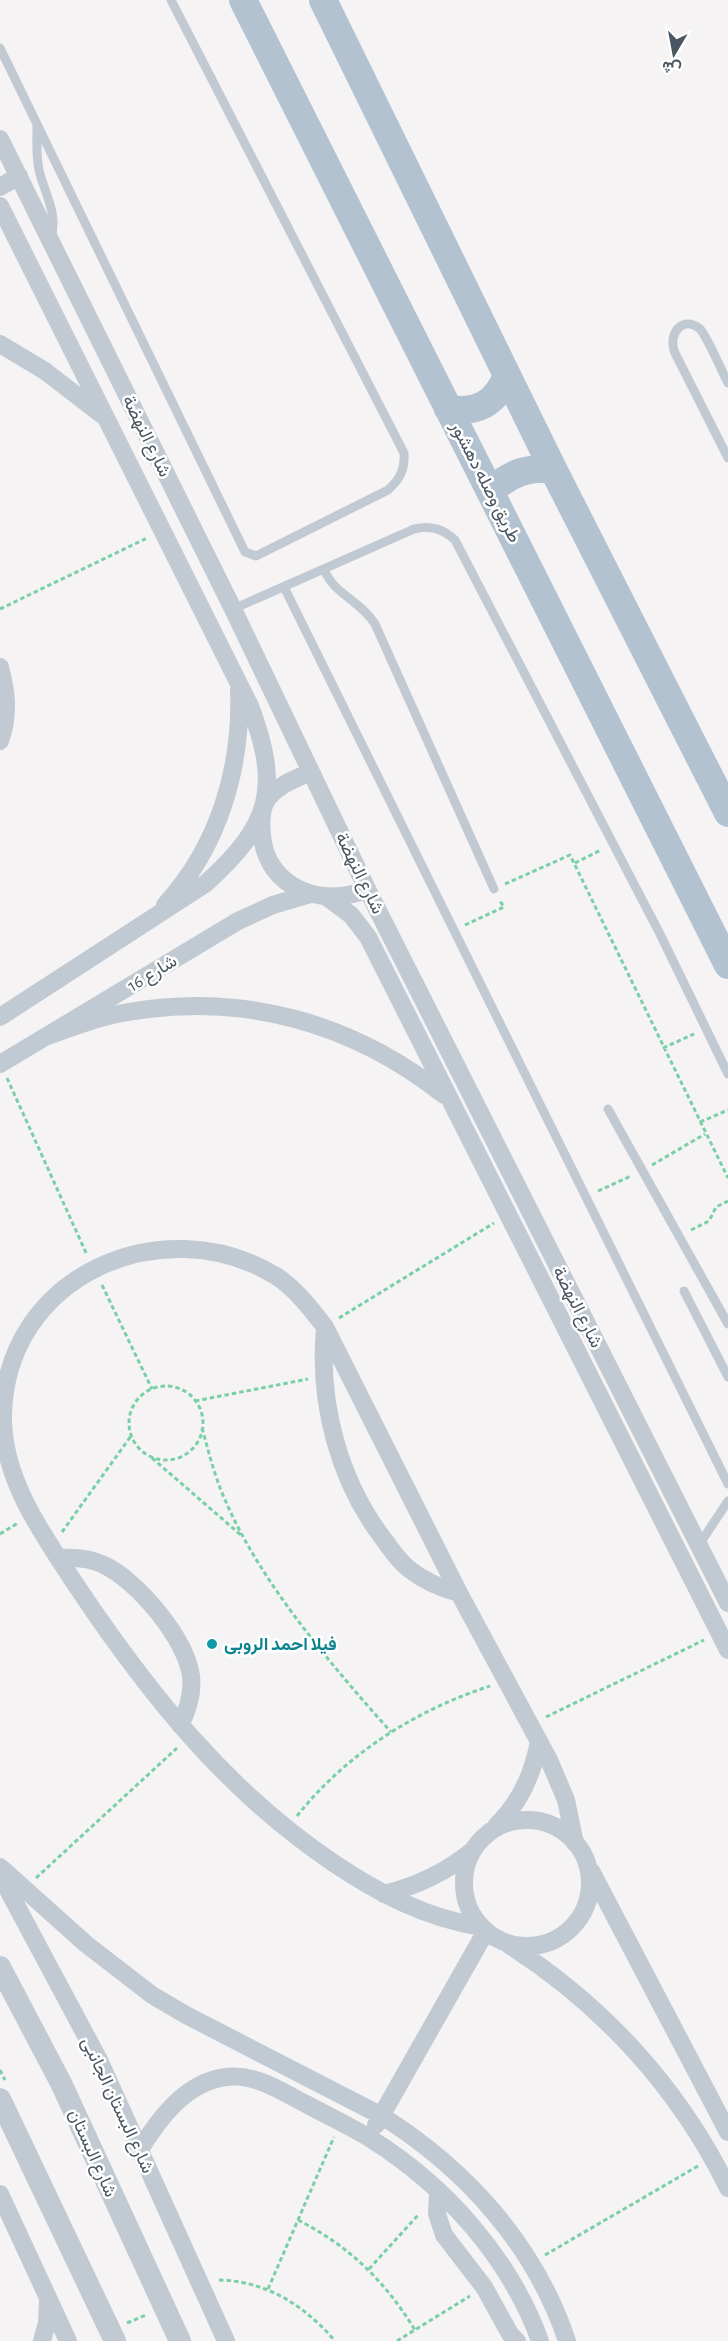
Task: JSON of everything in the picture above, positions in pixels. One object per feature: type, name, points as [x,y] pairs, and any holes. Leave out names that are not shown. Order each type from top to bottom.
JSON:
[{"type":"main road","name":"طريق وصله دهشور","points":[[243,0],[728,965]]},
{"type":"main road","points":[[323,0],[553,469],[719,783],[728,813]]},
{"type":"main road","points":[[448,409],[463,411],[478,408],[491,401],[501,390],[507,376]]},
{"type":"main road","points":[[491,491],[501,481],[526,470],[553,469]]},
{"type":"street","name":"شارع النهضة","points":[[0,139],[233,609],[367,889],[728,1603]]},
{"type":"street","points":[[0,187],[19,176]]},
{"type":"street","points":[[1,213],[30,200]]},
{"type":"street","name":"شارع النهضة","points":[[1,213],[250,706],[267,768],[266,802],[261,823],[266,854],[284,879],[296,888],[319,896],[351,915],[368,937],[728,1650]]},
{"type":"street","points":[[0,344],[45,371],[106,419]]},
{"type":"street","points":[[0,667],[6,688],[7,709],[0,741]]},
{"type":"street","points":[[154,917],[196,864],[222,810],[236,753],[240,710],[239,685]]},
{"type":"street","points":[[4,1011],[189,896],[220,871],[255,825],[266,802],[281,787],[311,772]]},
{"type":"street","name":"شارع 16","points":[[0,1064],[238,921],[273,905],[319,896],[355,894],[367,889]]},
{"type":"street","points":[[45,1037],[86,1022],[128,1012],[170,1007],[213,1006],[256,1010],[298,1019],[359,1041],[416,1072],[449,1098],[468,1089]]},
{"type":"street","points":[[716,2158],[728,2134],[575,1843],[562,1790],[539,1741],[459,1593],[325,1327],[279,1278],[258,1267],[227,1256],[188,1249],[163,1249],[116,1259],[93,1269],[60,1292],[33,1322],[13,1358],[4,1398],[4,1438],[11,1468],[23,1497],[55,1552],[124,1655],[185,1731],[248,1797],[286,1829],[348,1873],[384,1894],[431,1916],[484,1929],[558,1979],[607,2021],[651,2068],[683,2112],[716,2158],[728,2188]]},
{"type":"street","points":[[325,1327],[323,1376],[328,1409],[336,1444],[365,1512],[378,1533],[407,1568],[423,1580],[459,1593]]},
{"type":"street","points":[[55,1552],[88,1560],[116,1572],[138,1592],[168,1627],[184,1653],[191,1677],[185,1731]]},
{"type":"street","points":[[384,1894],[424,1881],[472,1851],[511,1809],[526,1784],[539,1741]]},
{"type":"street","points":[[491,1831],[513,1822],[536,1821],[558,1828],[575,1843]]},
{"type":"street","points":[[472,1851],[464,1877],[464,1891],[467,1904],[484,1929]]},
{"type":"street","points":[[502,1941],[514,1945],[538,1945],[549,1942],[578,1921],[588,1899],[590,1876],[587,1864]]},
{"type":"street","points":[[0,1868],[110,1964],[152,1995],[411,2134],[489,2205],[511,2233],[531,2263],[552,2303],[561,2340]]},
{"type":"street","name":"شارع البستان الجانبى","points":[[0,1875],[99,2060],[226,2341]]},
{"type":"street","points":[[370,2138],[484,1929]]},
{"type":"street","name":"شارع البستان","points":[[0,1967],[61,2083],[180,2341]]},
{"type":"street","points":[[139,2151],[161,2118],[190,2091],[208,2081],[228,2076],[249,2077],[268,2085],[370,2138],[438,2193],[468,2222],[499,2261],[525,2304],[540,2341]]},
{"type":"street","points":[[0,2099],[112,2336]]},
{"type":"street","points":[[438,2193],[437,2214],[444,2235],[484,2287],[510,2334],[517,2341]]},
{"type":"street","points":[[0,2194],[68,2341]]},
{"type":"street","points":[[42,2341],[47,2323],[49,2300]]},
{"type":"lane","points":[[0,48],[245,552],[256,556],[388,490],[396,483],[405,464],[404,453],[401,443],[171,0]]},
{"type":"lane","points":[[37,123],[38,168],[48,195],[55,225],[51,242]]},
{"type":"lane","points":[[728,383],[702,330],[693,325],[682,326],[673,332],[671,343],[675,353],[728,458]]},
{"type":"lane","points":[[233,609],[414,529],[432,527],[455,540],[614,844],[728,1074]]},
{"type":"lane","points":[[324,569],[335,587],[361,606],[375,624],[494,889]]},
{"type":"lane","points":[[284,586],[727,1481]]},
{"type":"lane","points":[[608,1109],[728,1324]]},
{"type":"lane","points":[[684,1291],[728,1377]]},
{"type":"lane","points":[[699,1545],[728,1501]]},
{"type":"path","points":[[0,609],[162,530]]},
{"type":"path","points":[[574,864],[614,844]]},
{"type":"path","points":[[454,931],[504,907],[494,889],[570,855],[728,1178]]},
{"type":"path","points":[[663,1048],[706,1029]]},
{"type":"path","points":[[0,1064],[93,1269],[152,1389]]},
{"type":"path","points":[[700,1122],[728,1110]]},
{"type":"path","points":[[586,1197],[642,1171],[705,1134]]},
{"type":"path","points":[[679,1236],[709,1221],[716,1207],[728,1201]]},
{"type":"path","points":[[325,1327],[507,1215]]},
{"type":"path","points":[[195,1401],[323,1376]]},
{"type":"path","points":[[151,1456],[170,1460],[188,1452],[200,1437],[202,1418],[195,1401],[183,1391],[167,1386],[152,1389],[139,1398],[130,1412],[131,1436],[136,1444],[244,1538]]},
{"type":"path","points":[[202,1428],[219,1484],[244,1538],[314,1641],[391,1732]]},
{"type":"path","points":[[55,1552],[131,1436]]},
{"type":"path","points":[[530,1724],[720,1633]]},
{"type":"path","points":[[286,1829],[338,1773],[391,1732],[446,1702],[506,1681]]},
{"type":"path","points":[[24,1889],[185,1731]]},
{"type":"path","points":[[268,2289],[340,2122]]},
{"type":"path","points":[[531,2263],[716,2158]]},
{"type":"path","points":[[369,2269],[438,2193]]},
{"type":"path","points":[[298,2220],[336,2241],[369,2269],[391,2294],[414,2330]]},
{"type":"path","points":[[197,2280],[233,2281],[268,2289],[294,2303],[318,2321],[335,2341]]},
{"type":"path","points":[[397,2341],[484,2287]]},
{"type":"path","points":[[112,2336],[164,2306]]},
{"type":"place","name":"فيلا احمد الروبى","points":[[212,1644]]}]
